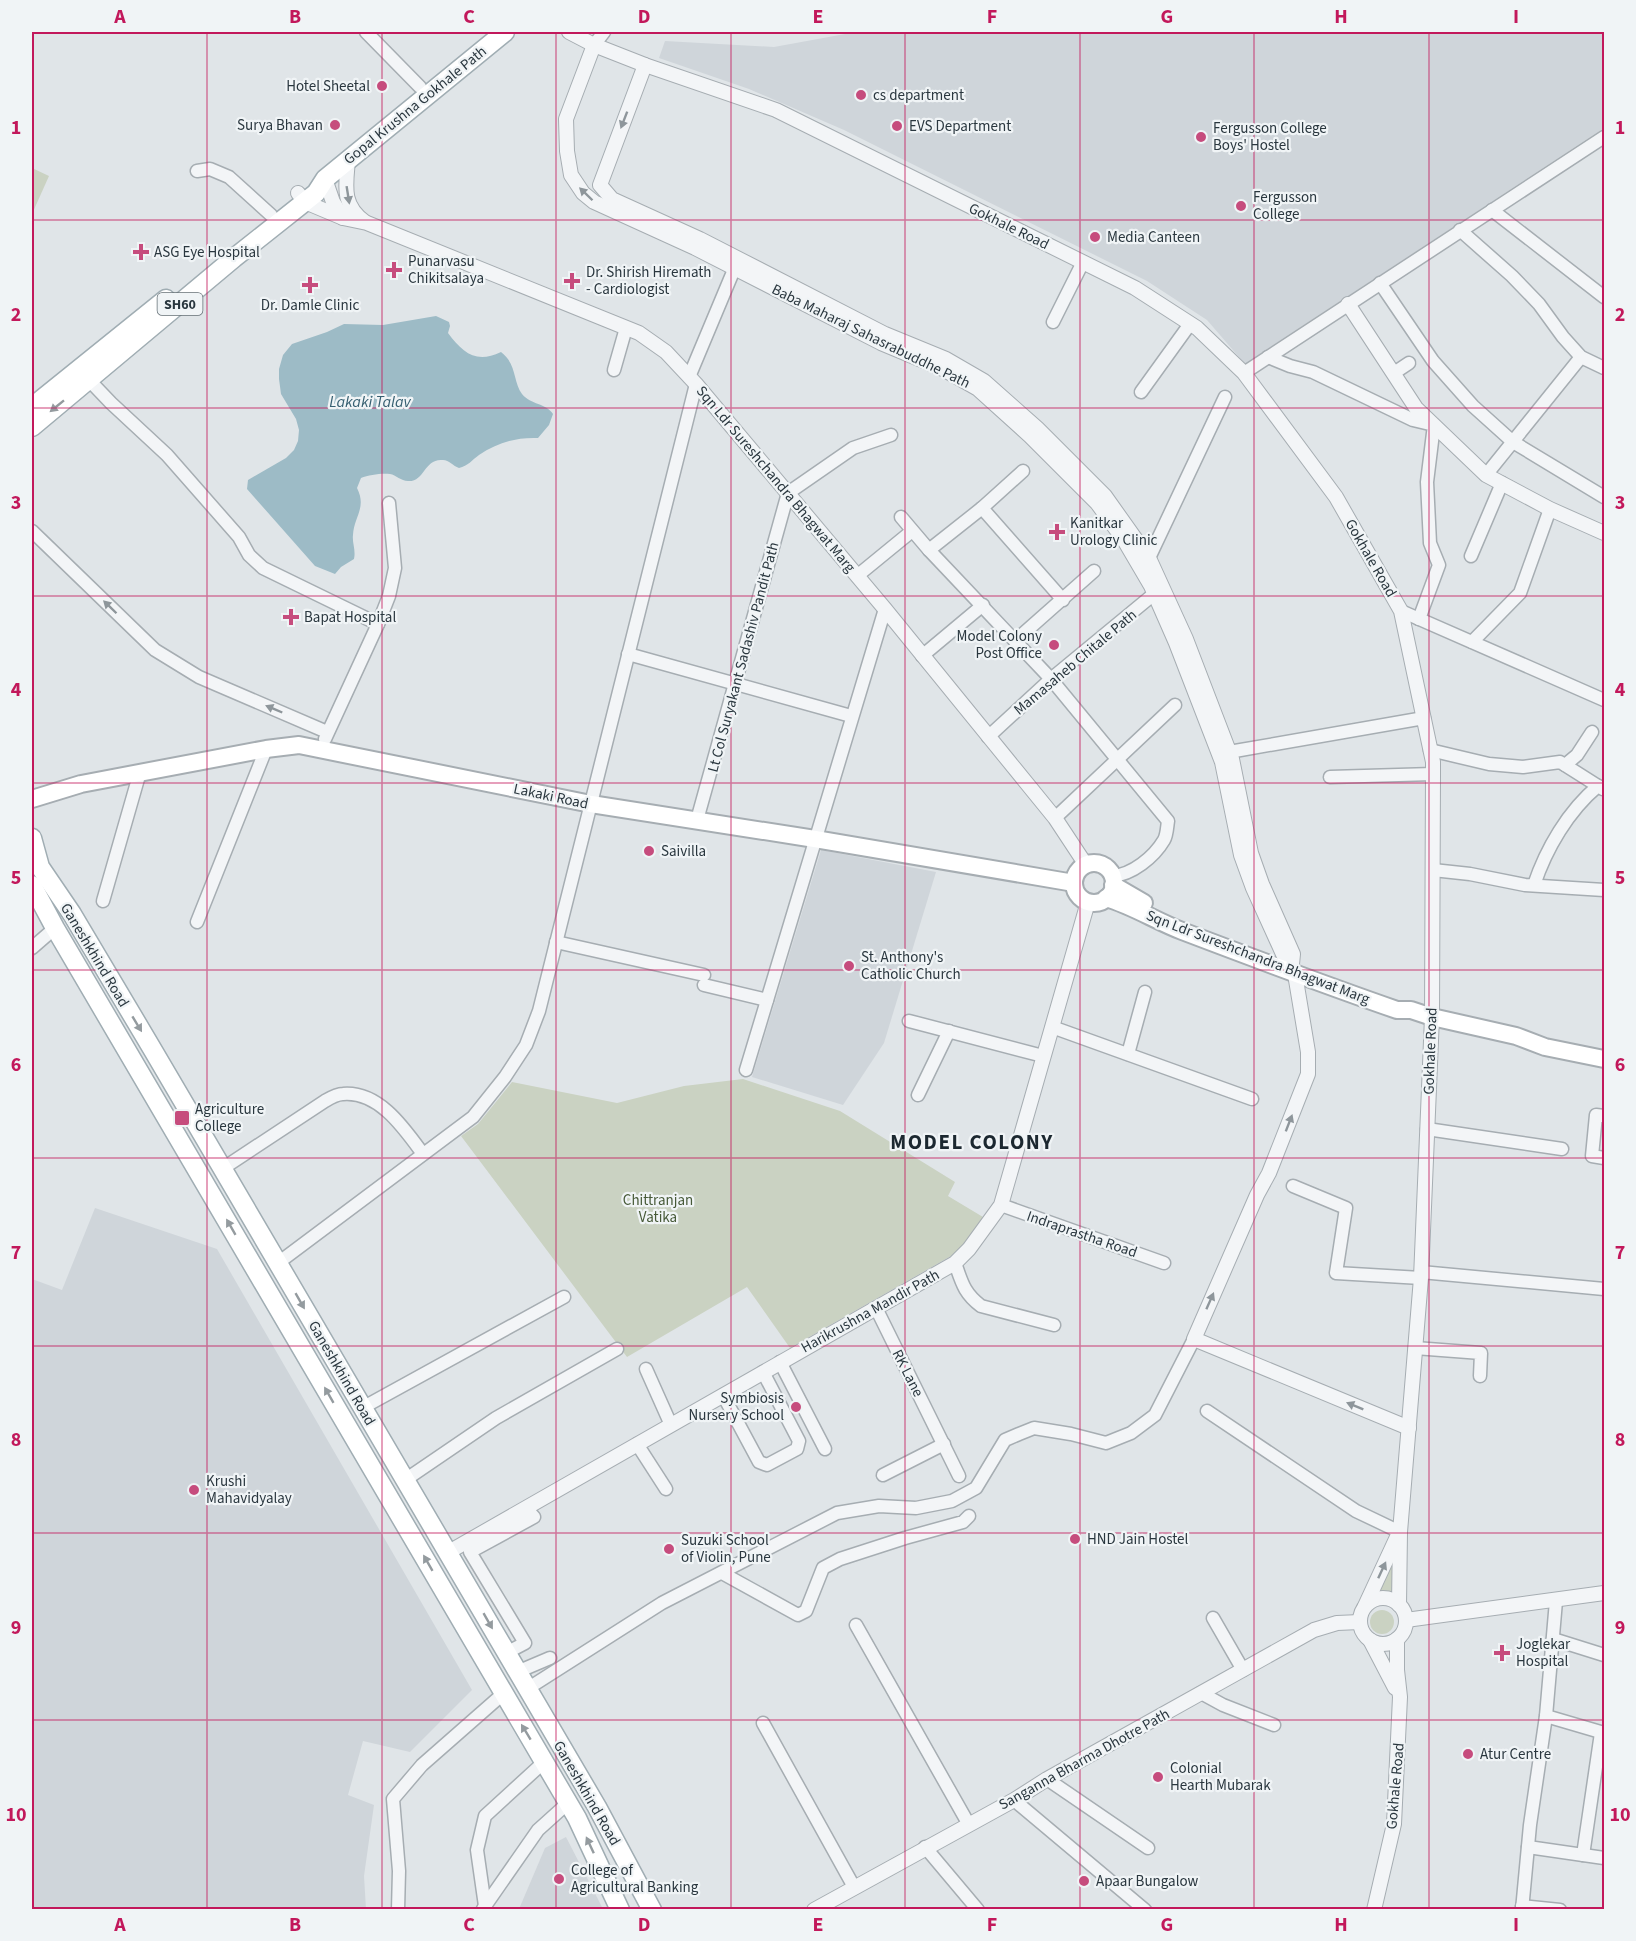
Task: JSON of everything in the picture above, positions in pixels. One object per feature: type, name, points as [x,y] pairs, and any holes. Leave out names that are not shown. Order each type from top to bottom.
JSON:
[{"type":"main road","name":"Gopal Krushna Gokhale Path","points":[[325,179],[324,168],[489,32]]},
{"type":"main road","name":"Gopal Krushna Gokhale Path","points":[[32,427],[301,197],[505,32]]},
{"type":"main road","name":"Gopal Krushna Gokhale Path","points":[[32,407],[271,215],[301,197]]},
{"type":"main road","name":"Lakaki Road","points":[[32,799],[81,784],[140,772],[299,745],[591,804],[1074,883]]},
{"type":"main road","name":"Ganeshkhind Road","points":[[32,838],[36,861],[72,914],[278,1263],[597,1807],[652,1910]]},
{"type":"main road","points":[[1086,865],[1101,865],[1111,886],[1098,902],[1088,902],[1077,893],[1074,883],[1077,872],[1086,865]]},
{"type":"main road","name":"Ganeshkhind Road","points":[[32,885],[55,928],[573,1811],[620,1910]]},
{"type":"main road","name":"Sqn Ldr Sureshchandra Bhagwat Marg","points":[[1111,886],[1169,916],[1293,969],[1400,1002],[1411,1010],[1432,1017],[1516,1036],[1545,1047],[1605,1059]]},
{"type":"main road","points":[[573,1811],[597,1807]]},
{"type":"street","points":[[366,32],[420,87]]},
{"type":"street","name":"Gokhale Road","points":[[569,32],[594,45],[645,65],[776,110],[1135,288],[1190,324],[1244,373],[1336,497],[1401,611],[1424,718],[1433,774],[1432,1017],[1421,1275],[1400,1532],[1399,1605]]},
{"type":"street","points":[[594,45],[604,32]]},
{"type":"street","name":"Baba Maharaj Sahasrabuddhe Path","points":[[594,45],[566,119],[567,151],[571,175],[583,193],[594,202],[736,264]]},
{"type":"street","name":"Baba Maharaj Sahasrabuddhe Path","points":[[645,65],[600,185],[612,199],[881,344],[941,368],[978,389],[1030,436],[1105,496],[1149,558],[1176,643],[1222,762],[1241,855],[1253,888],[1283,954],[1293,969]]},
{"type":"street","points":[[1244,373],[1605,137]]},
{"type":"street","name":"Sqn Ldr Sureshchandra Bhagwat Marg","points":[[348,160],[347,201],[356,216],[367,223]]},
{"type":"street","points":[[197,171],[210,169],[229,177],[271,215]]},
{"type":"street","points":[[325,179],[333,202],[343,218]]},
{"type":"street","name":"Sqn Ldr Sureshchandra Bhagwat Marg","points":[[301,197],[343,218],[367,223],[639,333],[666,352],[885,609],[1055,818],[1086,865]]},
{"type":"street","points":[[1492,210],[1605,297]]},
{"type":"street","points":[[1460,230],[1512,276],[1539,304],[1581,357],[1605,368]]},
{"type":"street","points":[[1053,322],[1083,262]]},
{"type":"street","points":[[278,1263],[473,1117],[526,1046],[539,1011],[591,804],[693,381],[736,264]]},
{"type":"street","points":[[1380,283],[1433,361],[1473,406],[1513,442],[1605,497]]},
{"type":"street","points":[[1348,304],[1416,408],[1486,475],[1550,509],[1605,533]]},
{"type":"street","points":[[1142,392],[1190,324]]},
{"type":"street","points":[[614,370],[626,328]]},
{"type":"street","points":[[1268,357],[1313,372],[1413,420],[1434,424]]},
{"type":"street","points":[[1486,475],[1581,357]]},
{"type":"street","points":[[1394,373],[1409,363]]},
{"type":"street","points":[[89,380],[111,404],[167,455],[239,537],[249,555],[263,568],[378,624]]},
{"type":"street","points":[[1149,558],[1225,397]]},
{"type":"street","points":[[1419,619],[1439,565],[1430,543],[1427,482],[1434,424]]},
{"type":"street","points":[[788,493],[853,448],[891,435]]},
{"type":"street","name":"Baba Maharaj Sahasrabuddhe Path","points":[[1059,458],[1097,503],[1124,540],[1159,592],[1190,651],[1229,752],[1251,853],[1293,954],[1293,969]]},
{"type":"street","points":[[929,550],[982,508],[1023,471]]},
{"type":"street","points":[[1471,556],[1502,483]]},
{"type":"street","name":"Lt Col Suryakant Sadashiv Pandit Path","points":[[697,820],[788,493]]},
{"type":"street","points":[[321,748],[389,596],[395,568],[390,503]]},
{"type":"street","points":[[982,508],[1063,600]]},
{"type":"street","points":[[1472,642],[1520,593],[1550,509]]},
{"type":"street","points":[[901,517],[929,550],[1051,679],[1168,821],[1166,838],[1157,850],[1111,886]]},
{"type":"street","points":[[32,531],[155,650],[199,677],[327,732]]},
{"type":"street","points":[[857,576],[912,531]]},
{"type":"street","points":[[1015,641],[1094,571]]},
{"type":"street","name":"Mamasaheb Chitale Path","points":[[988,737],[1051,679],[1159,592]]},
{"type":"street","points":[[922,656],[983,605]]},
{"type":"street","points":[[746,1070],[885,609]]},
{"type":"street","points":[[1401,611],[1605,700]]},
{"type":"street","points":[[628,654],[851,716]]},
{"type":"street","points":[[1055,818],[1175,705]]},
{"type":"street","points":[[1229,752],[1424,718]]},
{"type":"street","points":[[1565,765],[1576,755],[1592,732]]},
{"type":"street","points":[[196,922],[266,749]]},
{"type":"street","points":[[1430,750],[1489,764],[1522,767],[1560,762],[1601,788],[1583,799],[1563,826],[1540,865],[1534,885]]},
{"type":"street","points":[[103,901],[140,772]]},
{"type":"street","points":[[1330,777],[1433,774]]},
{"type":"street","points":[[1432,870],[1534,885],[1605,890]]},
{"type":"street","name":"Harikrushna Mandir Path","points":[[447,1553],[955,1263],[969,1249],[1001,1205],[1088,902]]},
{"type":"street","points":[[32,948],[55,928]]},
{"type":"street","points":[[556,942],[704,980],[767,1000]]},
{"type":"street","points":[[527,1689],[662,1603],[837,1513],[879,1506],[916,1508],[952,1501],[976,1488],[1005,1440],[1034,1428],[1106,1443],[1131,1433],[1155,1415],[1194,1339],[1257,1195],[1269,1173],[1308,1074],[1308,1052],[1293,969]]},
{"type":"street","points":[[1128,1054],[1145,992]]},
{"type":"street","points":[[909,1021],[1043,1056]]},
{"type":"street","points":[[1052,1027],[1252,1099]]},
{"type":"street","points":[[918,1095],[949,1031]]},
{"type":"street","points":[[222,1169],[325,1101],[341,1094],[365,1096],[395,1118],[423,1154]]},
{"type":"street","points":[[1605,1116],[1596,1115],[1592,1156],[1605,1158]]},
{"type":"street","points":[[1427,1129],[1562,1149]]},
{"type":"street","points":[[1293,1186],[1346,1208],[1336,1273],[1421,1275],[1605,1289]]},
{"type":"street","name":"Indraprastha Road","points":[[1001,1205],[1164,1263]]},
{"type":"street","points":[[955,1263],[963,1288],[981,1306],[1054,1325]]},
{"type":"street","points":[[362,1408],[564,1297]]},
{"type":"street","name":"RK Lane","points":[[876,1308],[959,1476]]},
{"type":"street","points":[[1194,1339],[1409,1428]]},
{"type":"street","points":[[1415,1348],[1481,1353],[1480,1376]]},
{"type":"street","points":[[405,1480],[496,1418],[617,1349]]},
{"type":"street","points":[[780,1362],[825,1449]]},
{"type":"street","points":[[646,1369],[671,1425]]},
{"type":"street","points":[[723,1395],[759,1462],[767,1465],[796,1449],[799,1441],[763,1372]]},
{"type":"street","points":[[1207,1411],[1356,1511],[1400,1532],[1364,1607],[1360,1622],[1361,1629],[1370,1640],[1400,1697]]},
{"type":"street","points":[[883,1474],[943,1442]]},
{"type":"street","points":[[637,1444],[666,1489]]},
{"type":"street","points":[[506,1653],[525,1643],[470,1552],[534,1517],[526,1508]]},
{"type":"street","points":[[722,1574],[798,1615],[806,1611],[823,1569],[840,1559],[963,1522],[969,1515]]},
{"type":"street","points":[[1406,1620],[1605,1593]]},
{"type":"street","points":[[1364,1607],[1377,1598],[1393,1600],[1399,1605],[1406,1620],[1402,1634],[1397,1639],[1383,1644],[1370,1640]]},
{"type":"street","points":[[1556,1600],[1546,1716],[1522,1907],[1560,1910]]},
{"type":"street","points":[[1213,1618],[1243,1670]]},
{"type":"street","name":"Sanganna Bharma Dhotre Path","points":[[814,1910],[1314,1630],[1337,1623],[1360,1622]]},
{"type":"street","points":[[856,1624],[968,1823]]},
{"type":"street","name":"Gokhale Road","points":[[1374,1910],[1394,1824],[1400,1697],[1397,1639]]},
{"type":"street","points":[[1553,1639],[1605,1655]]},
{"type":"street","points":[[517,1672],[550,1658]]},
{"type":"street","points":[[399,1910],[399,1871],[393,1799],[422,1765],[504,1693]]},
{"type":"street","points":[[1201,1693],[1223,1705],[1274,1725]]},
{"type":"street","points":[[1546,1716],[1603,1733],[1584,1855]]},
{"type":"street","points":[[763,1722],[854,1887]]},
{"type":"street","points":[[484,1908],[477,1850],[485,1816],[544,1762]]},
{"type":"street","points":[[1047,1779],[1148,1848]]},
{"type":"street","points":[[1014,1800],[1145,1910]]},
{"type":"street","points":[[484,1908],[538,1830],[573,1811]]},
{"type":"street","points":[[925,1847],[978,1910]]},
{"type":"street","points":[[1528,1847],[1605,1858]]},
{"type":"shaded area","name":"Fergusson College","points":[[856,32],[1604,32],[1604,128],[1245,364],[1207,320],[1147,281],[844,130],[749,89],[659,58],[665,41],[774,47]]},
{"type":"shaded area","name":"St. Anthony's Catholic Church","points":[[821,850],[936,872],[884,1043],[843,1105],[752,1077]]},
{"type":"shaded area","name":"Krushi Mahavidyalay","points":[[95,1208],[217,1249],[472,1690],[410,1752],[363,1741],[348,1795],[374,1805],[364,1876],[366,1909],[32,1909],[32,1279],[62,1290]]},
{"type":"shaded area","name":"College of Agricultural Banking","points":[[566,1837],[603,1909],[519,1909],[545,1848]]},
{"type":"green space","points":[[32,168],[49,176],[32,214]]},
{"type":"green space","name":"Chittranjan Vatika","points":[[743,1079],[840,1111],[955,1182],[948,1196],[983,1217],[965,1243],[951,1256],[790,1348],[747,1287],[627,1357],[461,1136],[478,1124],[512,1082],[617,1103],[684,1086]]},
{"type":"green space","points":[[1391,1562],[1393,1563],[1395,1598],[1377,1595]]},
{"type":"green space","points":[[1382,1610],[1390,1614],[1394,1622],[1390,1630],[1382,1634],[1374,1630],[1370,1622],[1374,1614]]},
{"type":"water","name":"Lakaki Talav","points":[[436,316],[449,322],[448,333],[465,351],[477,357],[501,352],[510,362],[522,394],[553,414],[549,425],[538,438],[500,444],[459,468],[445,460],[437,460],[414,480],[405,481],[386,474],[361,478],[357,488],[361,501],[353,535],[354,559],[335,574],[315,566],[247,489],[248,480],[286,458],[294,450],[298,441],[299,430],[296,419],[281,394],[279,369],[283,355],[292,344],[344,324],[383,325]]},
{"type":"place","name":"Hotel Sheetal","points":[[382,86]]},
{"type":"place","name":"cs department","points":[[861,95]]},
{"type":"place","name":"Surya Bhavan","points":[[335,125]]},
{"type":"place","name":"EVS Department","points":[[897,126]]},
{"type":"place","name":"Fergusson College Boys' Hostel","points":[[1201,137]]},
{"type":"place","name":"Fergusson College","points":[[1241,206]]},
{"type":"place","name":"Media Canteen","points":[[1095,237]]},
{"type":"place","name":"ASG Eye Hospital","points":[[141,252]]},
{"type":"place","name":"Punarvasu Chikitsalaya","points":[[394,270]]},
{"type":"place","name":"Dr. Shirish Hiremath - Cardiologist","points":[[572,281]]},
{"type":"place","name":"Dr. Damle Clinic","points":[[310,285]]},
{"type":"place","name":"Kanitkar Urology Clinic","points":[[1057,532]]},
{"type":"place","name":"Bapat Hospital","points":[[291,617]]},
{"type":"place","name":"Model Colony Post Office","points":[[1054,645]]},
{"type":"place","name":"Saivilla","points":[[649,851]]},
{"type":"place","name":"St. Anthony's Catholic Church","points":[[849,966]]},
{"type":"place","name":"Agriculture College","points":[[182,1118]]},
{"type":"place","name":"Symbiosis Nursery School","points":[[796,1407]]},
{"type":"place","name":"Krushi Mahavidyalay","points":[[194,1490]]},
{"type":"place","name":"HND Jain Hostel","points":[[1075,1539]]},
{"type":"place","name":"Suzuki School of Violin, Pune","points":[[669,1549]]},
{"type":"place","name":"Joglekar Hospital","points":[[1502,1653]]},
{"type":"place","name":"Atur Centre","points":[[1468,1754]]},
{"type":"place","name":"Colonial Hearth Mubarak","points":[[1158,1777]]},
{"type":"place","name":"College of Agricultural Banking","points":[[559,1879]]},
{"type":"place","name":"Apaar Bungalow","points":[[1084,1881]]},
{"type":"district","name":"MODEL COLONY","points":[[972,1142]]}]
